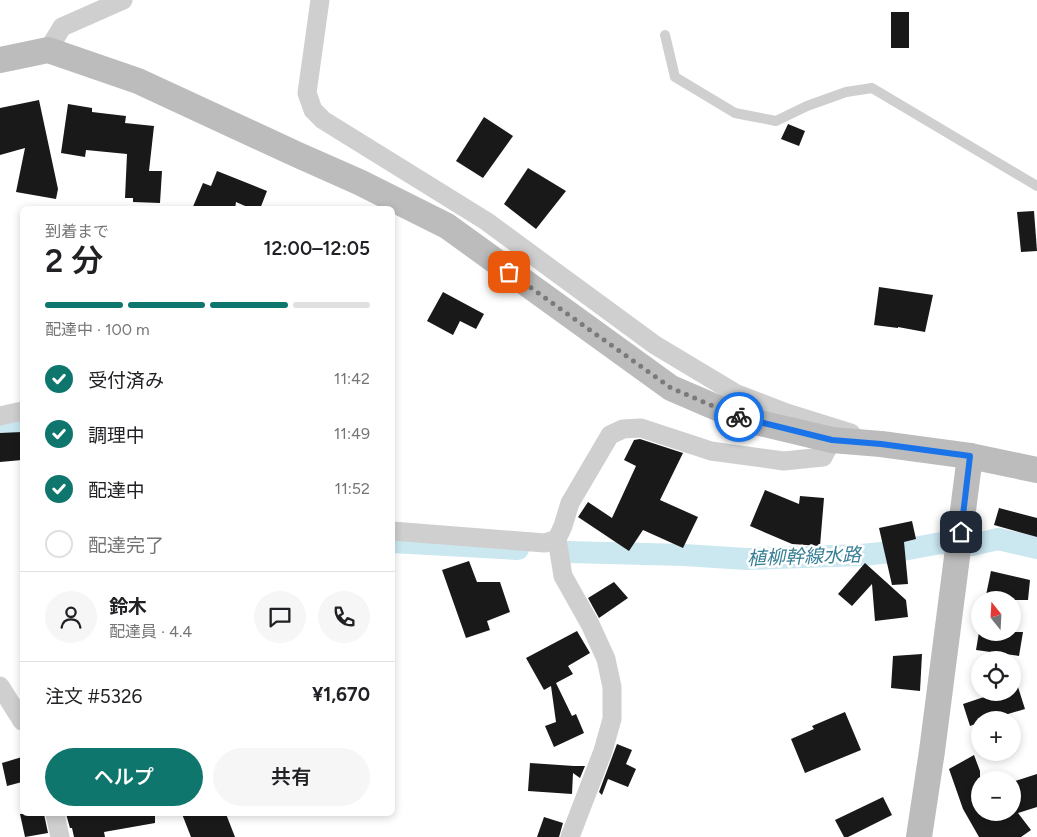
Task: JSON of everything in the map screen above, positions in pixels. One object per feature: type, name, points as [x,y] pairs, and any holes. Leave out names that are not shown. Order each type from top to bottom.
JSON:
[{"type":"street","points":[[48,50],[62,27],[123,0]]},
{"type":"street","points":[[320,0],[307,93],[313,110],[322,120],[486,221],[655,345],[735,393],[787,413],[891,445]]},
{"type":"street","points":[[0,60],[48,50],[138,80],[298,156],[359,182],[447,226],[671,388],[743,419],[832,440],[891,445],[970,456],[1037,470]]},
{"type":"street","points":[[0,416],[20,411]]},
{"type":"street","points":[[570,837],[603,751],[612,719],[612,687],[606,659],[590,624],[563,576],[557,539],[570,503],[610,435],[623,429],[641,428],[711,451],[784,462],[823,457],[832,440]]},
{"type":"street","points":[[919,837],[970,456]]},
{"type":"street","points":[[395,531],[545,543],[557,539]]},
{"type":"street","points":[[0,686],[20,718]]},
{"type":"street","points":[[55,816],[60,837]]},
{"type":"lane","points":[[665,35],[675,77],[735,113],[776,120],[846,92],[872,88],[1037,186]]},
{"type":"building","points":[[891,12],[909,12],[909,48],[891,48]]},
{"type":"building","points":[[39,100],[58,189],[56,199],[16,192],[25,148],[0,155],[0,108]]},
{"type":"building","points":[[68,104],[92,108],[92,112],[126,116],[125,123],[154,126],[149,171],[162,171],[160,203],[133,202],[133,198],[125,198],[127,154],[86,150],[85,157],[61,153]]},
{"type":"building","points":[[484,117],[513,136],[483,178],[456,161]]},
{"type":"building","points":[[788,124],[805,131],[799,146],[781,139]]},
{"type":"building","points":[[528,168],[566,191],[536,229],[504,204]]},
{"type":"building","points":[[217,171],[267,191],[261,206],[245,206],[236,202],[235,206],[193,206],[203,183],[211,186]]},
{"type":"building","points":[[1034,211],[1037,251],[1021,252],[1017,212]]},
{"type":"building","points":[[879,287],[933,295],[925,332],[874,325]]},
{"type":"building","points":[[443,292],[484,314],[476,329],[460,321],[453,335],[427,321]]},
{"type":"building","points":[[20,432],[20,460],[0,462],[0,433]]},
{"type":"building","points":[[640,439],[683,453],[660,500],[698,517],[683,548],[643,530],[629,551],[578,517],[588,502],[612,518],[636,466],[624,460],[634,440]]},
{"type":"building","points":[[765,490],[799,504],[800,496],[824,498],[820,546],[792,544],[750,526]]},
{"type":"building","points":[[999,508],[1037,518],[1037,537],[994,525]]},
{"type":"building","points":[[912,521],[916,539],[904,542],[908,584],[892,585],[879,528]]},
{"type":"building","points":[[469,561],[477,582],[500,582],[510,612],[487,621],[490,630],[466,638],[442,570]]},
{"type":"building","points":[[865,563],[906,600],[908,617],[875,621],[872,584],[852,606],[838,594]]},
{"type":"building","points":[[991,571],[1030,580],[1028,600],[1021,600],[1021,591],[987,591]]},
{"type":"building","points":[[614,582],[628,598],[599,618],[588,598]]},
{"type":"building","points":[[577,631],[590,653],[568,666],[573,674],[556,683],[572,716],[576,714],[584,733],[554,747],[545,726],[556,722],[551,686],[544,690],[526,658]]},
{"type":"building","points":[[1021,632],[1023,632],[1020,651],[976,650],[978,641],[1021,641]]},
{"type":"building","points":[[922,654],[920,691],[891,688],[893,656]]},
{"type":"building","points":[[1021,696],[1025,709],[1018,711],[971,711],[970,726],[963,704],[972,701],[1021,701]]},
{"type":"building","points":[[845,712],[861,750],[805,773],[791,739],[814,729],[812,726]]},
{"type":"building","points":[[617,744],[632,750],[626,764],[636,769],[628,787],[608,779],[602,795],[599,792]]},
{"type":"building","points":[[971,757],[971,761],[976,761],[980,771],[971,771],[971,821],[1021,821],[1021,817],[1031,830],[1021,837],[979,837],[963,809],[949,769]]},
{"type":"building","points":[[20,758],[20,783],[7,786],[2,763]]},
{"type":"building","points":[[530,763],[585,766],[580,778],[573,773],[572,794],[528,791]]},
{"type":"building","points":[[1037,774],[1037,807],[1021,812],[1021,779]]},
{"type":"building","points":[[883,797],[892,815],[848,837],[844,837],[835,820]]},
{"type":"building","points":[[20,816],[44,816],[48,833],[25,837]]},
{"type":"building","points":[[67,816],[155,816],[155,823],[104,832],[105,837],[74,837],[72,828],[70,828]]},
{"type":"building","points":[[183,816],[227,816],[235,837],[191,837]]},
{"type":"building","points":[[544,817],[563,823],[559,837],[537,837]]},
{"type":"waterway","name":"植柳幹線水路","points":[[0,428],[20,427]]},
{"type":"waterway","name":"植柳幹線水路","points":[[568,552],[684,555],[746,559],[861,555],[892,552],[941,543],[972,545],[998,539],[1037,548]]},
{"type":"waterway","name":"植柳幹線水路","points":[[395,542],[518,549]]},
{"type":"way so far","points":[[509,272],[671,388],[739,417]]},
{"type":"route","points":[[739,417],[832,440],[881,444],[970,456],[961,532]]}]
